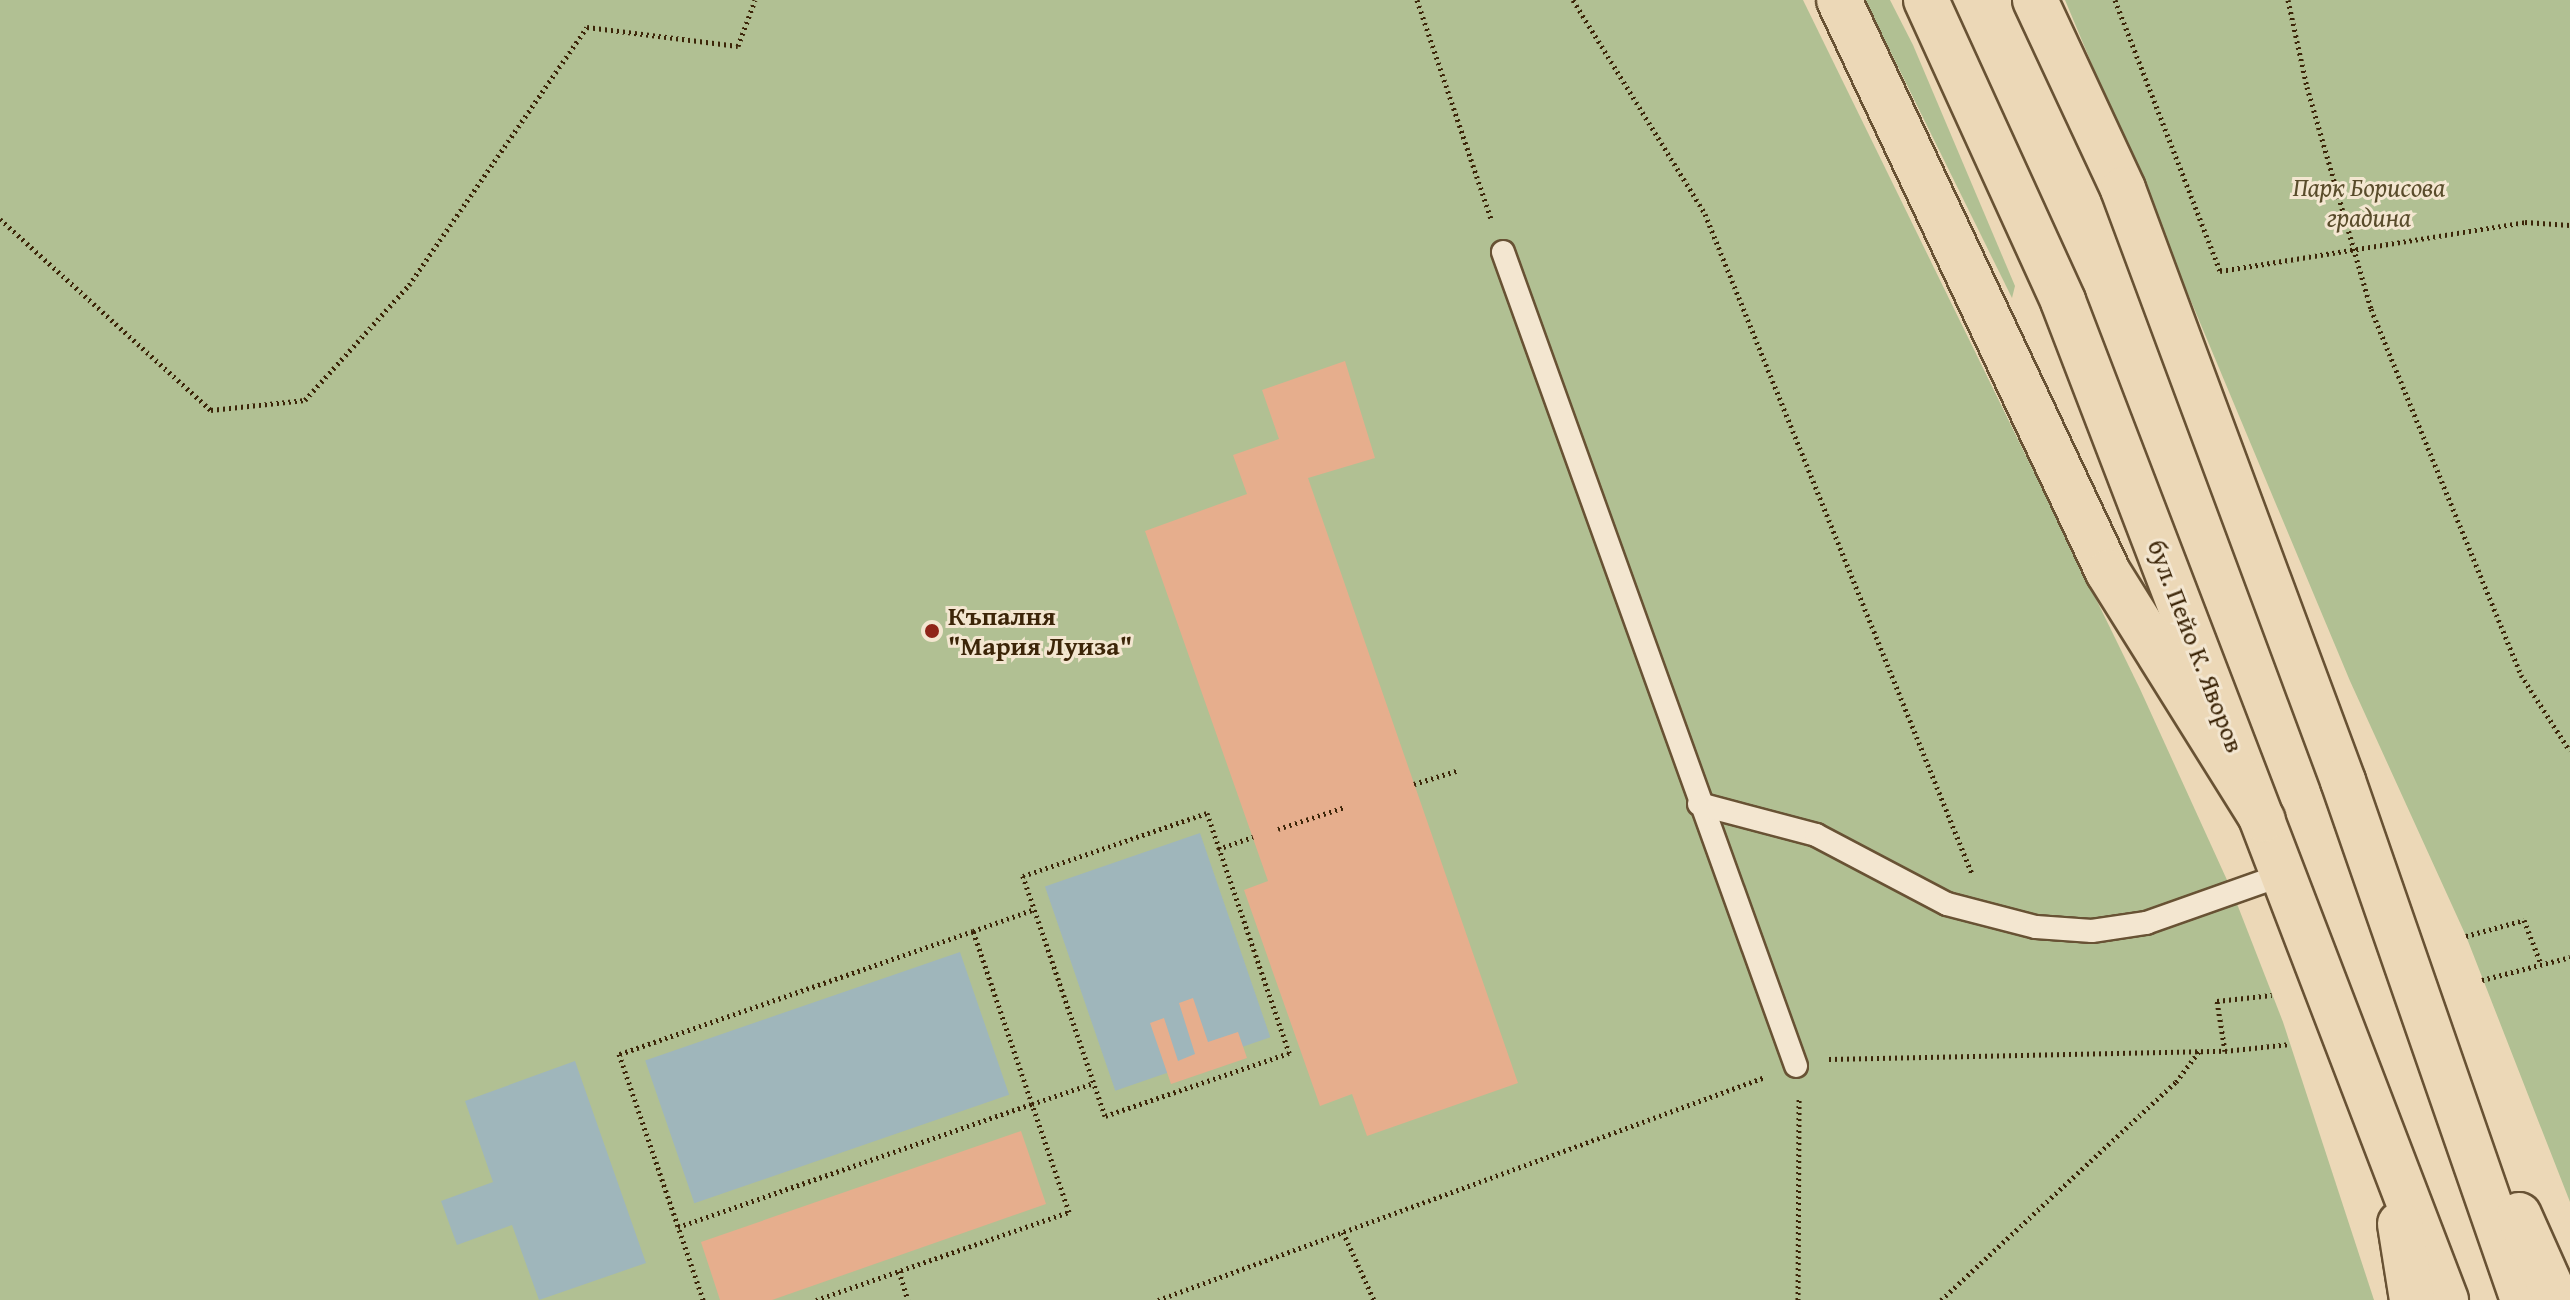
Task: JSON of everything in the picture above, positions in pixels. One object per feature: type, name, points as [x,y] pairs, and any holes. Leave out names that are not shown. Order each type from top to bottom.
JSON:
[{"type":"main road","points":[[1839,0],[2108,572],[2263,820]]},
{"type":"main road","name":"бул. Пейо К. Яворов","points":[[1926,0],[2063,301],[2389,1143],[2446,1300]]},
{"type":"main road","points":[[2035,0],[2123,189],[2343,781],[2523,1300]]},
{"type":"main road","points":[[2461,1121],[2531,1235],[2557,1300]]},
{"type":"main road","points":[[2389,1143],[2412,1300]]},
{"type":"lane","points":[[1503,252],[1699,804],[1796,1066]]},
{"type":"lane","points":[[1699,804],[1816,835],[1947,904],[1990,919],[2092,931],[2146,923],[2284,874]]},
{"type":"path","points":[[0,219],[211,410],[305,400],[409,285],[587,27],[738,46],[755,0]]},
{"type":"path","points":[[1417,0],[1503,252]]},
{"type":"path","points":[[1573,0],[1705,214],[1990,919]]},
{"type":"path","points":[[2115,0],[2220,271],[2525,222],[2570,225]]},
{"type":"path","points":[[2288,0],[2371,309],[2521,675],[2570,751]]},
{"type":"path","points":[[1414,784],[1459,770]]},
{"type":"path","points":[[1278,829],[1345,807]]},
{"type":"path","points":[[1207,813],[1289,1053],[1105,1116],[1035,909],[1023,876],[1207,813]]},
{"type":"path","points":[[1218,849],[1253,837]]},
{"type":"path","points":[[703,1300],[619,1054],[1035,909]]},
{"type":"path","points":[[2466,936],[2524,920],[2541,964]]},
{"type":"path","points":[[816,1300],[1069,1212],[973,931]]},
{"type":"path","points":[[2482,980],[2570,957]]},
{"type":"path","points":[[2225,1051],[2217,1001],[2272,995]]},
{"type":"path","points":[[1158,1300],[1796,1066],[1936,1054],[2225,1051],[2290,1044]]},
{"type":"path","points":[[1943,1299],[2176,1082],[2199,1050]]},
{"type":"path","points":[[1796,1066],[1798,1300]]},
{"type":"path","points":[[678,1227],[1094,1083]]},
{"type":"path","points":[[1343,1232],[1374,1300]]},
{"type":"path","points":[[899,1271],[908,1300]]},
{"type":"green space","points":[[0,0],[1803,0],[2140,689],[2232,891],[2283,1022],[2374,1300],[0,1300]]},
{"type":"green space","points":[[1865,0],[1890,0],[1913,45],[2015,286],[2012,298]]},
{"type":"green space","name":"Парк Борисова градина","points":[[2065,0],[2570,0],[2570,1202],[2466,936],[2350,681]]},
{"type":"water","points":[[1200,833],[1270,1037],[1115,1091],[1045,886]]},
{"type":"water","points":[[960,952],[1009,1095],[694,1203],[645,1060]]},
{"type":"water","points":[[575,1061],[646,1263],[539,1300],[512,1225],[457,1245],[441,1201],[493,1182],[465,1101]]},
{"type":"building","points":[[1345,361],[1375,458],[1308,478],[1518,1083],[1367,1136],[1352,1094],[1320,1106],[1244,890],[1268,881],[1145,531],[1247,494],[1233,455],[1279,439],[1262,390]]},
{"type":"building","points":[[1193,998],[1208,1042],[1238,1032],[1247,1058],[1171,1084],[1150,1023],[1164,1018],[1178,1061],[1195,1054],[1179,1003]]},
{"type":"building","points":[[1021,1131],[1046,1204],[772,1300],[720,1300],[701,1242]]},
{"type":"place","name":"Къпалня \"Мария Луиза\"","points":[[932,631]]}]
